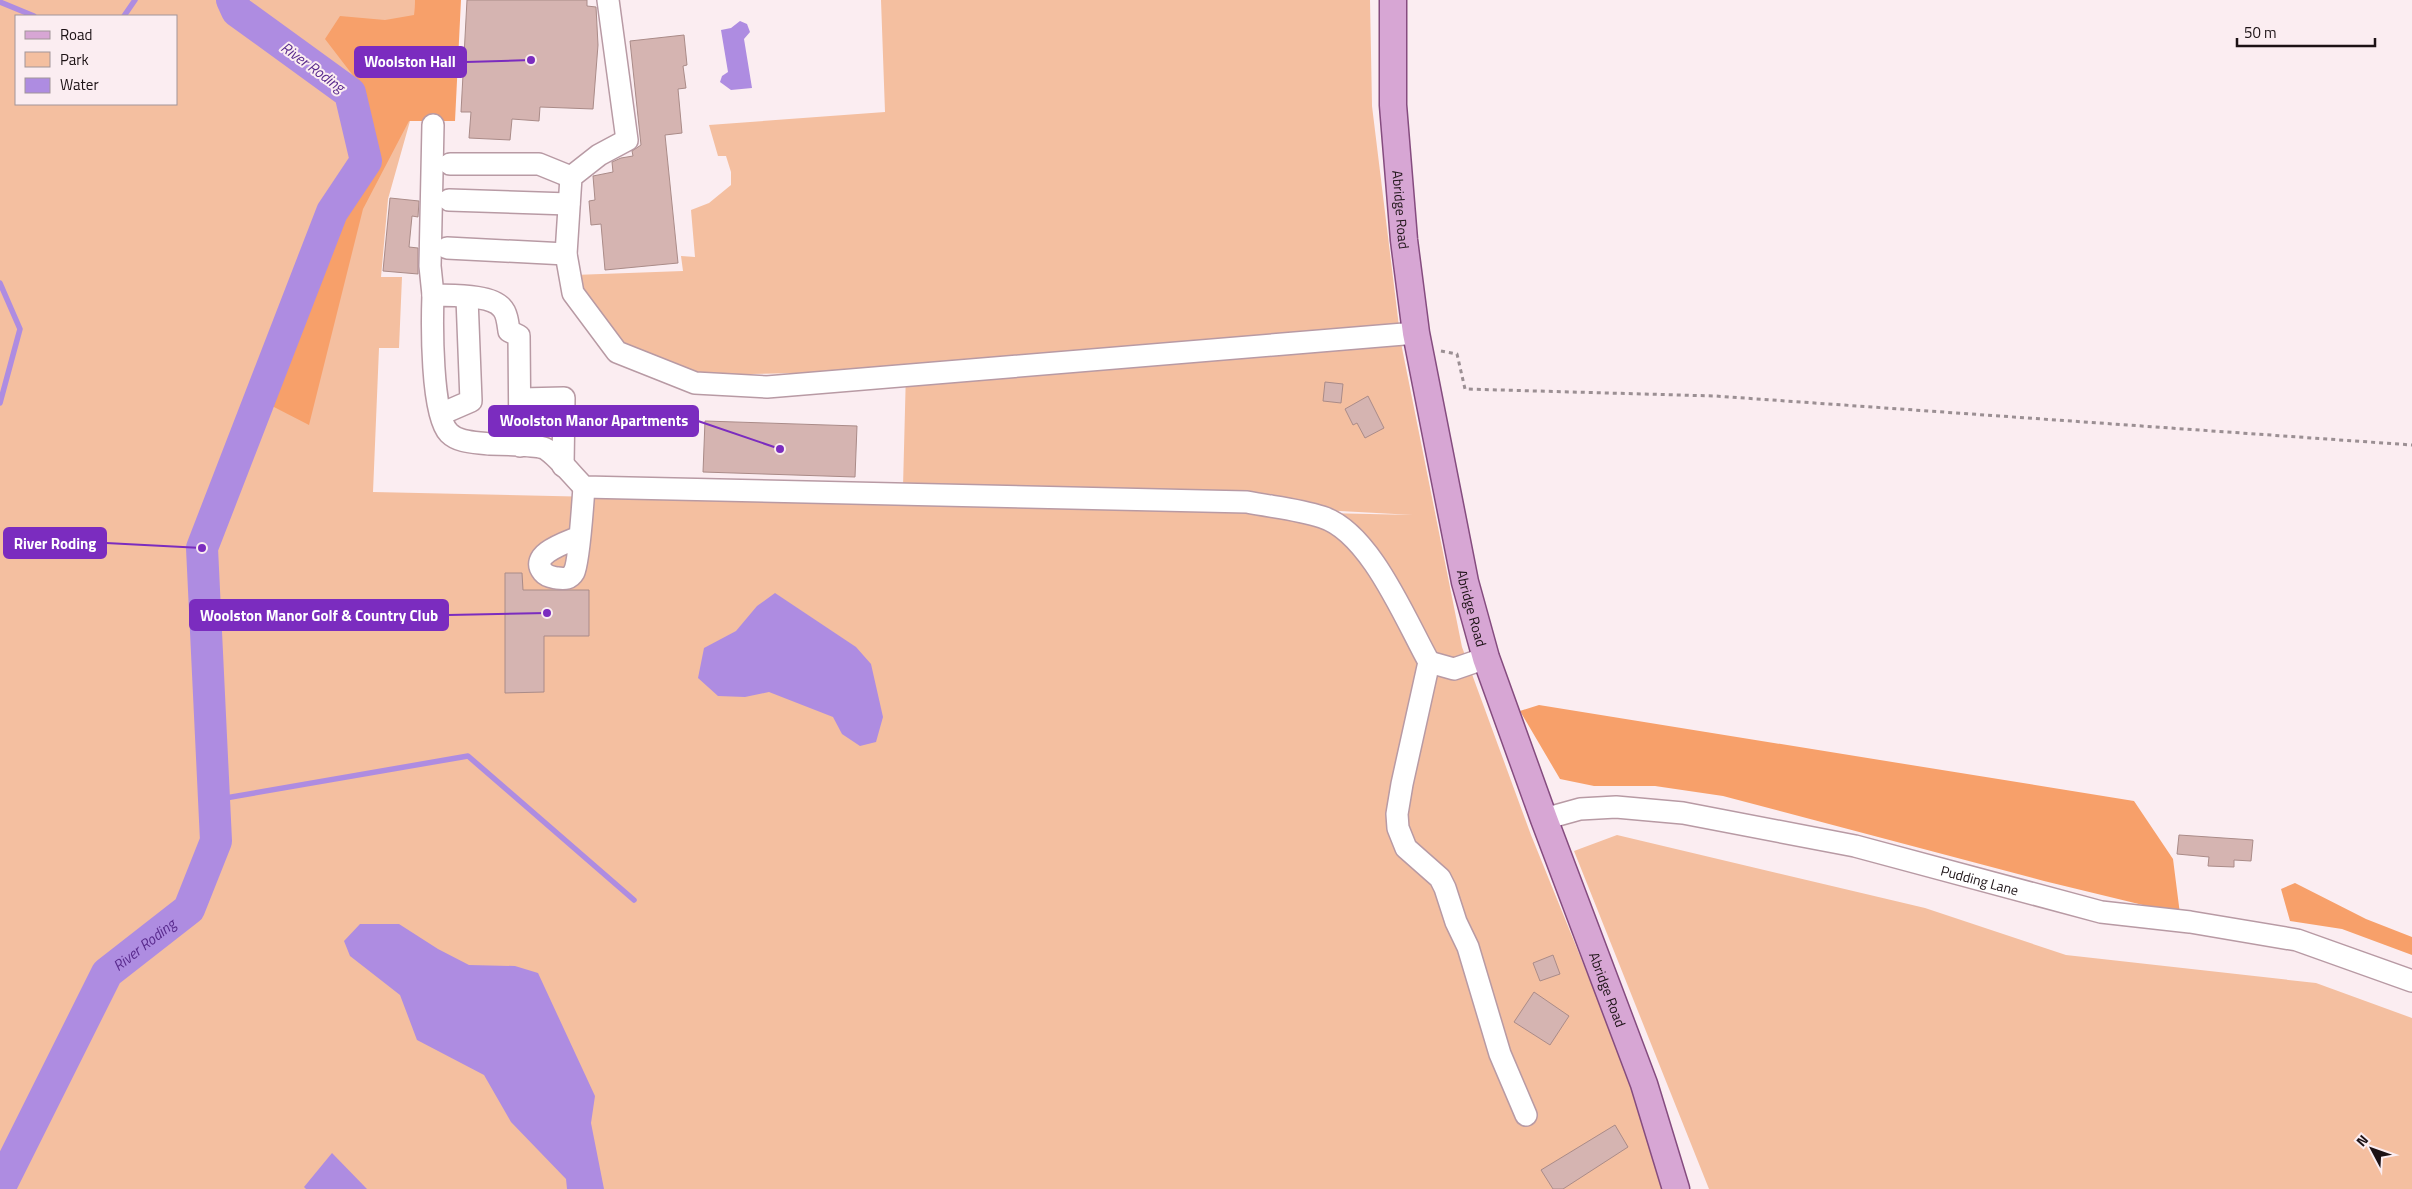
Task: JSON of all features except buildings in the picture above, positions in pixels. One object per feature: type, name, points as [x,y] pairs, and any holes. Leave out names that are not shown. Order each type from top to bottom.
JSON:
[{"type":"main road","name":"Abridge Road","points":[[1392,0],[1393,105],[1404,240],[1418,340],[1465,582],[1486,658],[1544,819],[1644,1084],[1676,1189]]},
{"type":"street","points":[[608,0],[627,140],[599,155],[571,177],[566,254],[573,293],[617,352],[695,383],[767,387],[1418,340]]},
{"type":"street","points":[[433,125],[430,266],[433,295],[432,330],[441,414],[449,434],[464,441],[545,448],[584,487],[1247,502],[1323,517],[1347,530],[1369,553],[1429,662],[1402,784],[1397,814],[1398,828],[1406,848],[1440,878],[1445,888],[1456,922],[1468,947],[1500,1054],[1526,1115]]},
{"type":"street","points":[[450,164],[539,164],[571,177]]},
{"type":"street","points":[[449,200],[569,204]]},
{"type":"street","points":[[447,248],[566,254]]},
{"type":"street","points":[[433,295],[486,298],[497,302],[504,310],[509,331],[519,336],[520,446]]},
{"type":"street","points":[[441,414],[471,401],[467,298]]},
{"type":"street","points":[[521,399],[564,398],[563,466]]},
{"type":"street","points":[[579,537],[584,487]]},
{"type":"street","points":[[1429,662],[1454,668],[1486,658]]},
{"type":"street","name":"Pudding Lane","points":[[1544,819],[1580,809],[1607,807],[1684,812],[1856,846],[2101,912],[2190,922],[2297,940],[2412,981]]},
{"type":"path","points":[[1418,340],[1458,354],[1465,390],[1715,396],[2412,445]]},
{"type":"green space","points":[[0,0],[415,0],[410,121],[388,199],[381,277],[402,277],[399,348],[379,348],[373,492],[1413,515],[903,487],[906,371],[702,375],[619,345],[579,293],[574,275],[683,271],[681,256],[695,257],[691,210],[709,203],[731,185],[731,172],[726,156],[718,156],[709,125],[885,112],[881,0],[1370,0],[1372,106],[1401,343],[1462,647],[1531,835],[1632,1084],[1667,1189],[0,1189]]},
{"type":"green space","points":[[1617,835],[1925,908],[2066,955],[2316,983],[2412,1018],[2412,1189],[1709,1189],[1574,851]]},
{"type":"shaded area","points":[[415,0],[461,0],[455,121],[409,121],[363,209],[309,425],[272,406],[340,210],[375,146],[358,82],[325,39],[340,16],[385,20],[414,15]]},
{"type":"shaded area","points":[[1539,705],[2134,801],[2173,859],[2180,914],[2044,881],[1723,796],[1655,786],[1594,786],[1560,779],[1520,711]]},
{"type":"shaded area","points":[[2295,883],[2366,919],[2412,937],[2412,955],[2342,929],[2290,921],[2281,889]]},
{"type":"water","points":[[740,21],[747,24],[750,32],[744,39],[752,88],[731,90],[720,82],[722,76],[728,72],[721,30],[731,28]]},
{"type":"water","points":[[775,593],[856,647],[871,664],[883,717],[876,742],[860,746],[842,734],[833,717],[769,692],[745,697],[718,696],[698,678],[704,648],[736,631],[757,606]]},
{"type":"water","points":[[360,924],[399,924],[438,949],[469,965],[515,966],[538,973],[595,1096],[591,1123],[604,1189],[567,1189],[566,1179],[511,1122],[484,1075],[417,1040],[400,995],[350,956],[344,941]]},
{"type":"water","points":[[332,1153],[367,1189],[306,1189],[304,1187]]},
{"type":"waterway","points":[[125,15],[135,0]]},
{"type":"waterway","name":"River Roding","points":[[0,1187],[107,973],[189,909],[216,841],[202,548],[332,212],[366,161],[350,93],[237,11],[232,0]]},
{"type":"waterway","points":[[0,2],[32,15]]},
{"type":"waterway","points":[[0,283],[20,329],[0,403]]},
{"type":"waterway","points":[[214,800],[468,756],[634,900]]},
{"type":"place","name":"Woolston Hall","points":[[531,60]]},
{"type":"place","name":"Woolston Manor Apartments","points":[[780,449]]},
{"type":"place","name":"River Roding","points":[[202,548]]},
{"type":"place","name":"Woolston Manor Golf & Country Club","points":[[547,613]]}]
